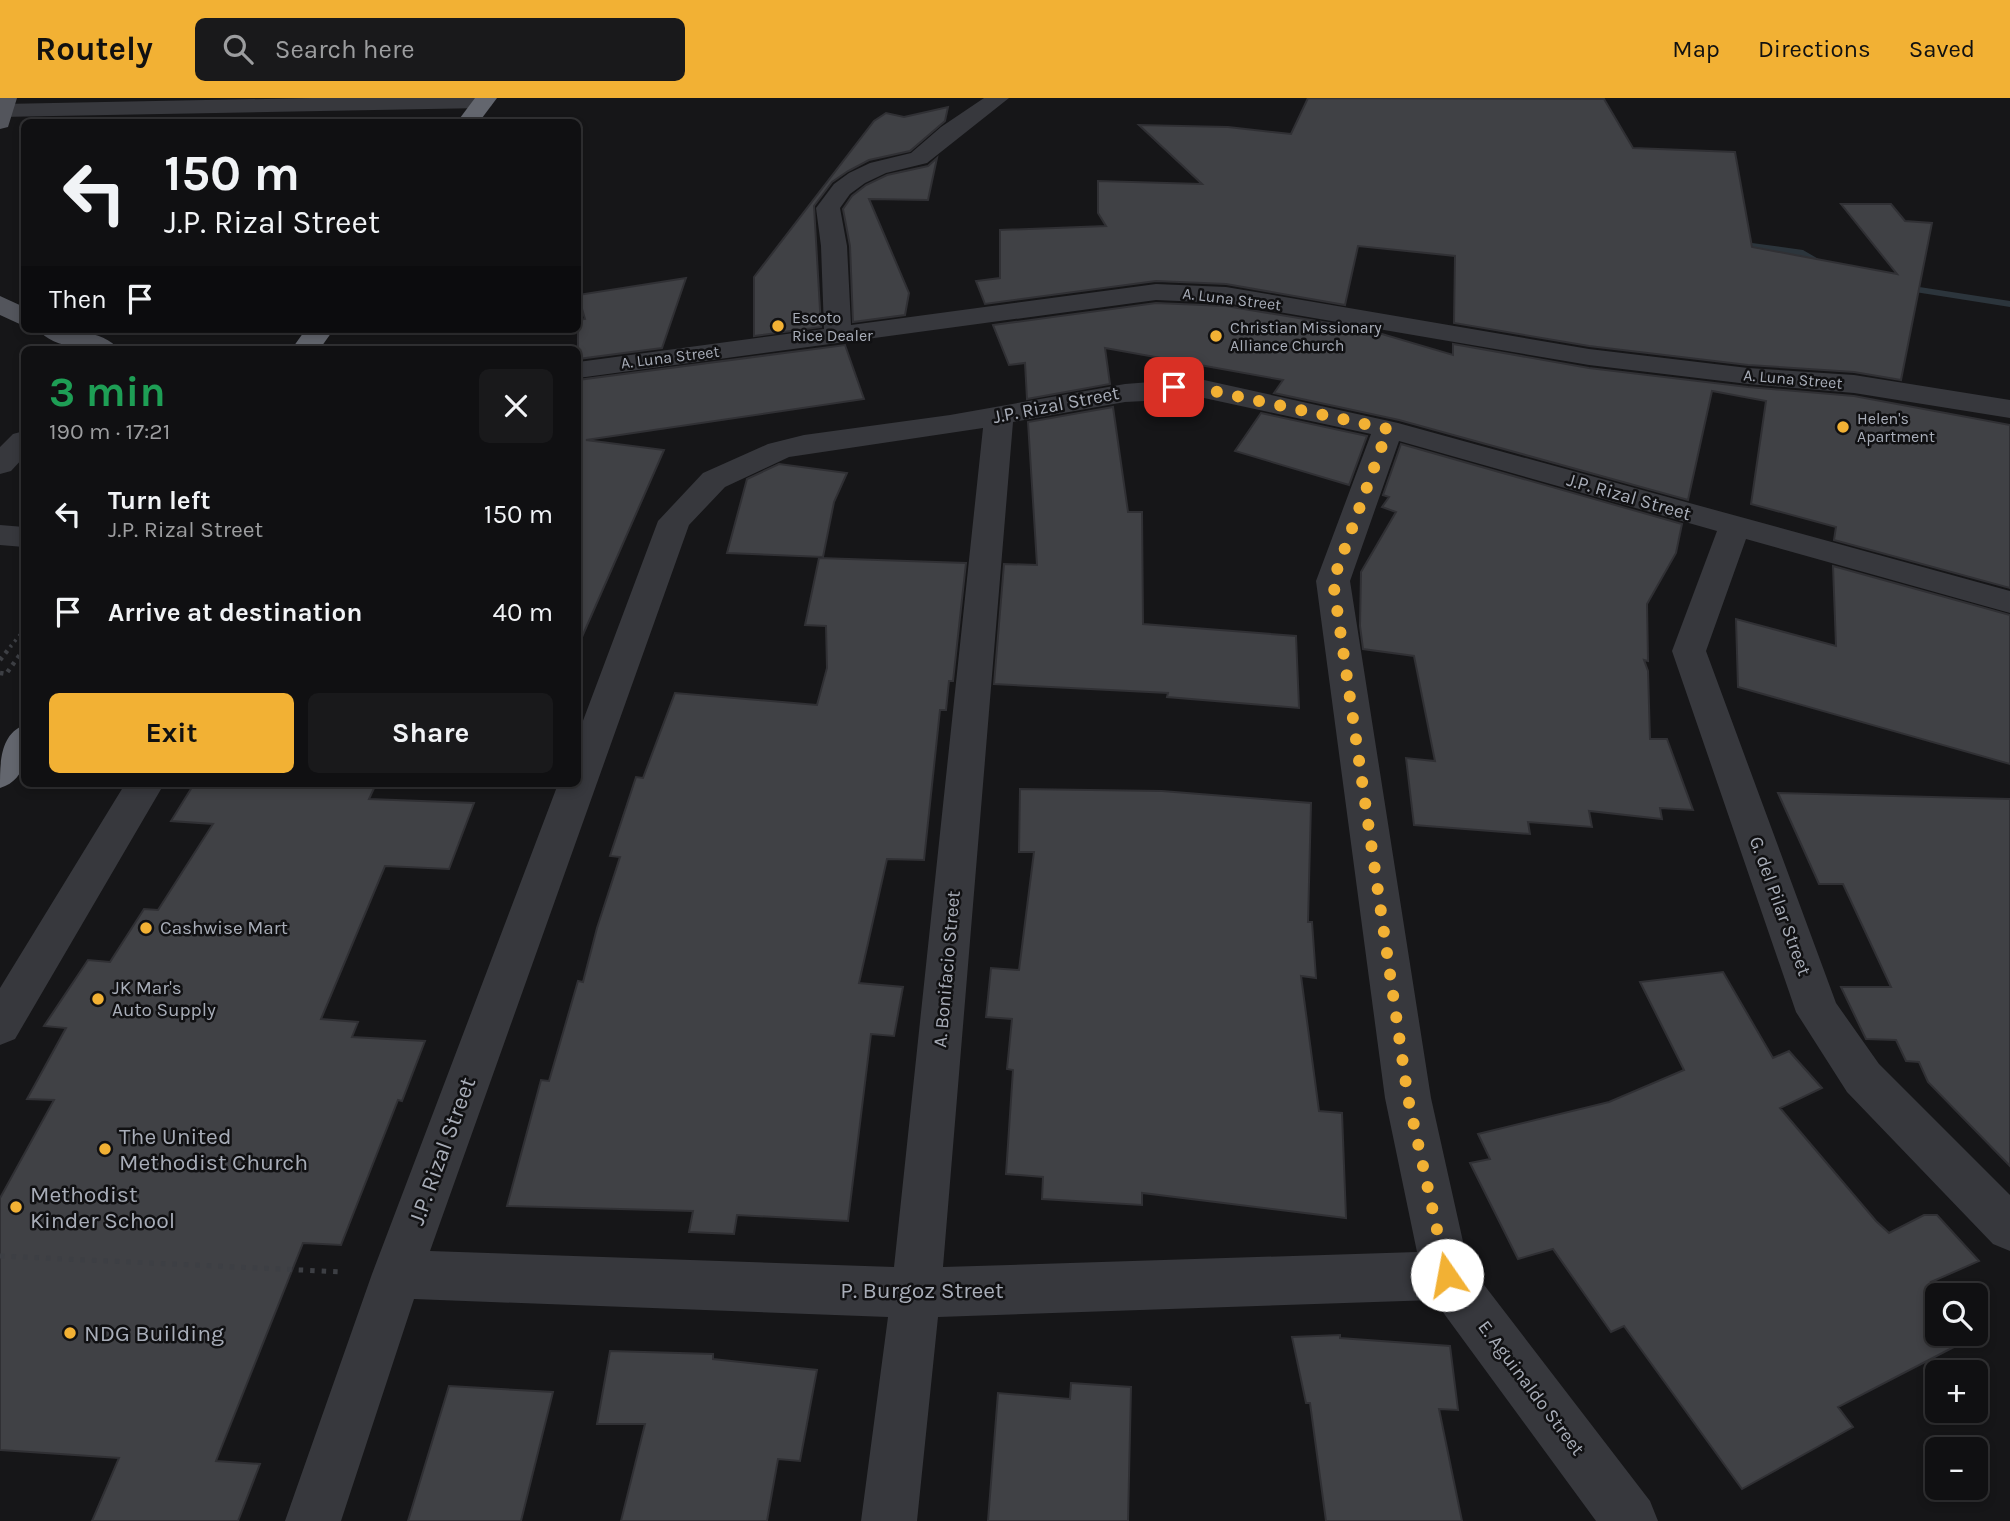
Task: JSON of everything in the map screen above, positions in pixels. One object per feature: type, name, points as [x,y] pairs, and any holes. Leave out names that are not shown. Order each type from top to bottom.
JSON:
[{"type":"highway","points":[[470,119],[484,100]]},
{"type":"highway","points":[[0,774],[21,743]]},
{"type":"main road","points":[[0,304],[21,316]]},
{"type":"main road","points":[[62,333],[95,346]]},
{"type":"street","points":[[838,334],[834,246],[828,208],[834,198],[857,178],[878,168],[919,158],[949,132],[998,98]]},
{"type":"street","points":[[3,110],[484,100]]},
{"type":"street","name":"A. Luna Street","points":[[581,370],[1156,292],[1190,292],[1226,295],[1590,357],[1748,376],[1854,384],[2010,409]]},
{"type":"street","name":"J.P. Rizal Street","points":[[581,773],[674,521],[714,480],[779,450],[804,444],[999,416],[1106,393],[1174,387],[1204,389],[1388,429],[2010,602]]},
{"type":"street","name":"A. Bonifacio Street","points":[[889,1521],[916,1293],[999,416]]},
{"type":"street","name":"E. Aguinaldo Street","points":[[1388,429],[1333,581],[1408,1098],[1447,1275],[1630,1521]]},
{"type":"street","points":[[0,465],[21,443]]},
{"type":"street","name":"G. del Pilar Street","points":[[1734,527],[1689,651],[1818,1012],[1863,1078],[2010,1228]]},
{"type":"street","points":[[0,535],[21,537]]},
{"type":"street","points":[[0,1026],[143,787]]},
{"type":"street","name":"J.P. Rizal Street","points":[[313,1521],[397,1274],[576,787]]},
{"type":"street","name":"P. Burgoz Street","points":[[397,1274],[916,1293],[1447,1275]]},
{"type":"path","points":[[0,660],[21,634]]},
{"type":"path","points":[[0,673],[6,674],[21,653]]},
{"type":"path","points":[[0,1256],[397,1274]]},
{"type":"building","points":[[1308,98],[1604,99],[1633,148],[1735,152],[1752,247],[1897,274],[1841,204],[1891,204],[1905,221],[1932,223],[1901,380],[1854,372],[1748,365],[1589,346],[1454,323],[1455,256],[1358,246],[1345,305],[1226,284],[1156,281],[985,304],[976,281],[1000,278],[1000,230],[1106,226],[1098,213],[1098,181],[1202,184],[1139,125],[1228,127],[1291,134]]},
{"type":"building","points":[[948,107],[945,121],[910,151],[869,160],[848,171],[832,182],[814,206],[821,327],[754,336],[754,277],[874,121],[886,113],[904,117]]},
{"type":"building","points":[[937,158],[928,200],[869,199],[909,293],[905,315],[853,322],[850,246],[843,209],[852,196],[866,185],[887,175],[928,166]]},
{"type":"building","points":[[686,278],[662,348],[581,359],[578,333],[581,333],[581,320],[585,319],[581,295]]},
{"type":"building","points":[[1156,303],[1226,306],[1365,329],[1453,355],[1453,344],[1589,368],[1748,387],[1854,396],[2010,425],[2010,588],[1834,540],[1836,527],[1751,504],[1766,401],[1712,391],[1688,500],[1399,420],[1274,393],[1283,380],[1105,348],[1110,384],[1027,399],[1025,363],[1009,365],[993,325]]},
{"type":"building","points":[[845,345],[864,399],[586,440],[664,450],[581,639],[581,380]]},
{"type":"building","points":[[1113,407],[1128,512],[1142,512],[1143,624],[1296,636],[1299,708],[1167,697],[1168,693],[994,684],[1004,564],[1037,565],[1028,422]]},
{"type":"building","points":[[1261,413],[1367,436],[1349,485],[1235,451]]},
{"type":"building","points":[[1401,444],[1682,524],[1676,553],[1647,604],[1648,661],[1644,660],[1648,671],[1650,739],[1667,739],[1693,810],[1660,808],[1662,819],[1589,811],[1592,827],[1528,822],[1530,834],[1414,825],[1406,758],[1435,761],[1414,656],[1363,649],[1360,626],[1361,572],[1396,512],[1382,507],[1389,497],[1383,495]]},
{"type":"building","points":[[779,464],[847,473],[834,502],[823,557],[727,553],[747,479]]},
{"type":"building","points":[[819,558],[966,563],[953,681],[949,681],[946,710],[940,710],[924,860],[887,859],[859,983],[903,987],[894,1036],[871,1034],[848,1221],[737,1215],[734,1234],[689,1232],[693,1211],[507,1206],[541,1080],[549,1081],[578,981],[583,982],[620,857],[610,856],[636,777],[643,778],[675,693],[817,705],[827,668],[826,626],[805,625]]},
{"type":"building","points":[[1833,566],[2010,615],[2010,764],[1738,687],[1736,619],[1836,646]]},
{"type":"building","points":[[192,787],[375,787],[369,799],[474,803],[449,869],[385,866],[321,1019],[358,1022],[352,1037],[425,1041],[402,1101],[398,1100],[341,1245],[303,1243],[216,1461],[260,1464],[238,1521],[92,1521],[119,1458],[0,1450],[0,1198],[54,1100],[27,1099],[66,1028],[44,1026],[88,960],[110,962],[144,909],[158,910],[213,824],[171,821]]},
{"type":"building","points":[[1020,789],[1162,791],[1311,803],[1308,922],[1312,922],[1316,978],[1301,976],[1319,1111],[1342,1113],[1346,1218],[1142,1193],[1142,1205],[1042,1199],[1043,1177],[1006,1174],[1013,1070],[1007,1069],[1012,1019],[986,1017],[991,968],[1019,970],[1034,852],[1019,852]]},
{"type":"building","points":[[1778,793],[2010,799],[2010,1166],[1928,1082],[1919,1062],[1906,1061],[1896,1040],[1866,1039],[1841,987],[1891,987],[1843,884],[1819,884]]},
{"type":"building","points":[[1723,972],[1773,1058],[1789,1051],[1822,1088],[1780,1108],[1876,1221],[1889,1233],[1924,1215],[1937,1215],[1979,1261],[1932,1283],[1925,1283],[1925,1346],[1956,1346],[1838,1407],[1853,1427],[1742,1489],[1624,1326],[1611,1332],[1553,1249],[1518,1259],[1470,1163],[1490,1159],[1478,1134],[1609,1102],[1684,1070],[1640,982]]},
{"type":"building","points":[[1340,1335],[1340,1338],[1450,1346],[1458,1410],[1439,1409],[1462,1521],[1326,1521],[1310,1403],[1306,1403],[1292,1337]]},
{"type":"building","points":[[610,1351],[713,1354],[713,1359],[817,1370],[800,1461],[778,1459],[767,1521],[621,1521],[645,1424],[597,1424]]},
{"type":"building","points":[[1071,1383],[1131,1387],[1128,1521],[988,1521],[998,1393],[1070,1399]]},
{"type":"building","points":[[449,1386],[553,1392],[521,1521],[408,1521]]},
{"type":"waterway","points":[[1733,248],[1752,246],[1799,252],[1829,268]]},
{"type":"waterway","points":[[1900,287],[2010,304]]},
{"type":"place","name":"Escoto Rice Dealer","points":[[778,326]]},
{"type":"place","name":"Christian Missionary Alliance Church","points":[[1216,336]]},
{"type":"place","name":"Helen's Apartment","points":[[1843,427]]},
{"type":"place","name":"Cashwise Mart","points":[[146,928]]},
{"type":"place","name":"JK Mar's Auto Supply","points":[[98,999]]},
{"type":"place","name":"The United Methodist Church","points":[[105,1149]]},
{"type":"place","name":"Methodist Kinder School","points":[[16,1207]]},
{"type":"place","name":"NDG Building","points":[[70,1333]]},
{"type":"route","points":[[1174,387],[1204,389],[1388,429],[1333,581],[1408,1098],[1447,1275]]}]
